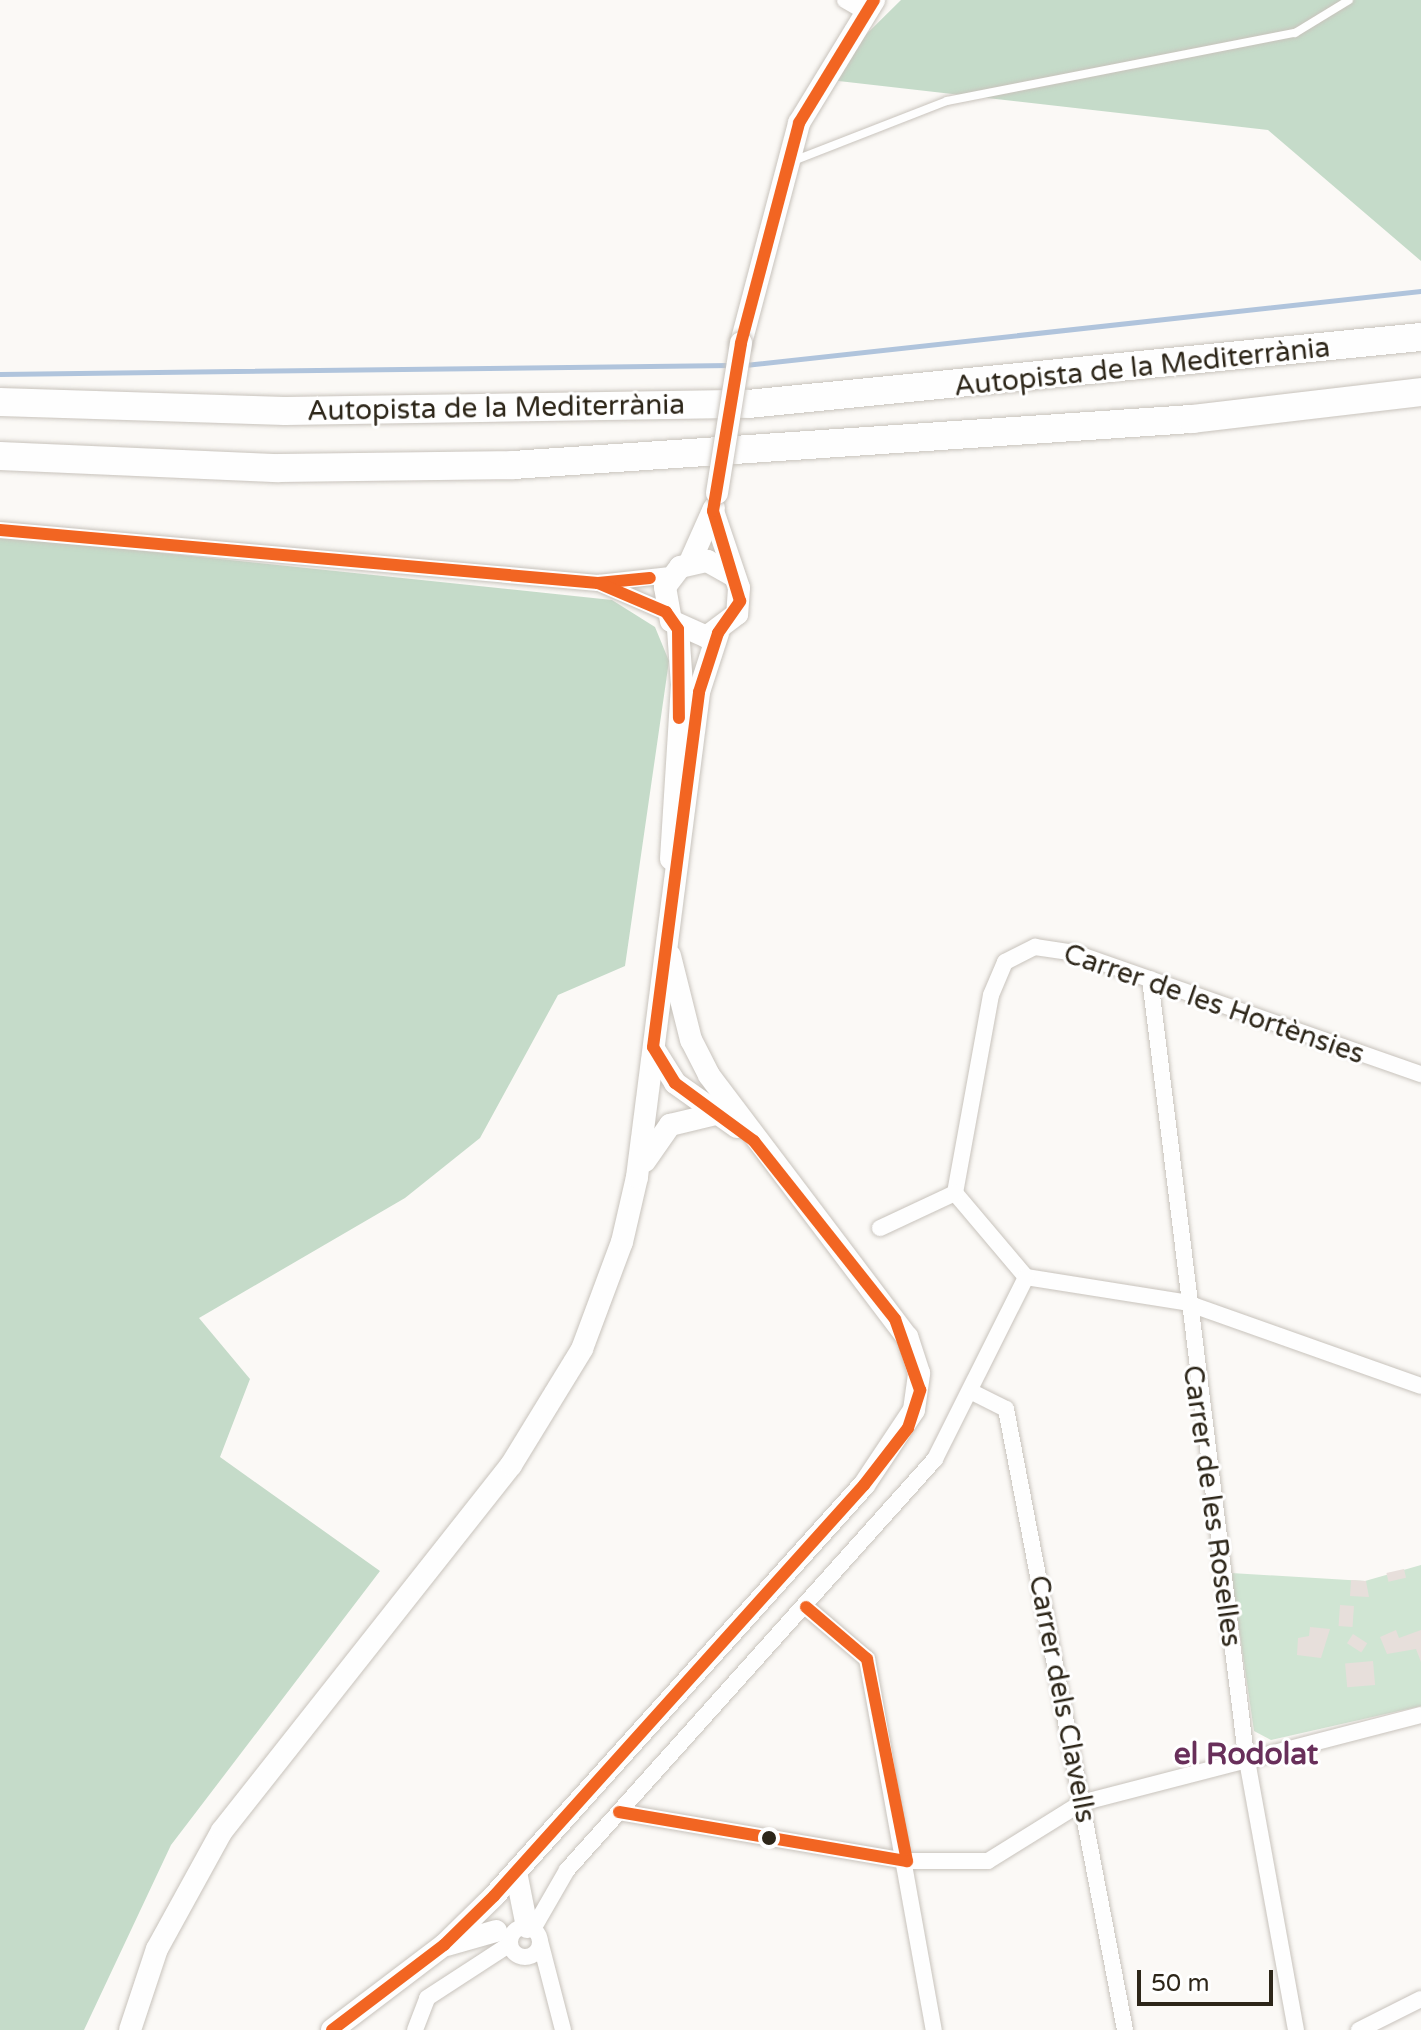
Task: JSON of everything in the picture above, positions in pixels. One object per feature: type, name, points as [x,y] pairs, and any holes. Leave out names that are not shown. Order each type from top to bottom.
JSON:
[{"type":"highway","name":"Autopista de la Mediterrània","points":[[0,402],[285,411],[748,404],[1421,337]]},
{"type":"highway","name":"Autopista de la Mediterrània","points":[[0,456],[279,468],[513,465],[1192,419],[1421,392]]},
{"type":"main road","points":[[690,562],[715,502],[741,343],[784,163],[821,79],[870,6]]},
{"type":"main road","points":[[672,879],[687,822],[699,692],[718,633],[737,614],[732,575],[715,502]]},
{"type":"main road","points":[[130,2030],[163,1936],[222,1831],[511,1465],[556,1397],[606,1288],[637,1177],[667,940],[672,879],[671,575],[690,562],[707,561],[732,575]]},
{"type":"main road","points":[[672,620],[695,636],[718,633]]},
{"type":"main road","points":[[332,2030],[444,1945],[488,1902],[864,1485],[914,1410],[919,1373],[901,1328],[754,1141],[691,1040],[667,940]]},
{"type":"main road","points":[[653,1047],[663,1072],[754,1141]]},
{"type":"main road","points":[[637,1177],[670,1125],[720,1113]]},
{"type":"main road","points":[[516,1872],[522,1937]]},
{"type":"main road","points":[[488,1902],[522,1937]]},
{"type":"main road","points":[[444,1945],[522,1937]]},
{"type":"street","points":[[845,0],[870,6]]},
{"type":"street","points":[[0,530],[598,583],[671,575]]},
{"type":"street","points":[[598,583],[672,620]]},
{"type":"street","name":"Carrer de les Hortènsies","points":[[955,1193],[991,995],[1005,962],[1035,947],[1150,979],[1421,1074]]},
{"type":"street","name":"Carrer de les Roselles","points":[[1150,979],[1184,1302],[1246,1755],[1296,2030]]},
{"type":"street","points":[[880,1228],[955,1193],[1026,1277],[1184,1302],[1421,1386]]},
{"type":"street","points":[[415,2030],[427,1998],[522,1937],[619,1812],[806,1607],[935,1459],[1026,1277]]},
{"type":"street","name":"Carrer dels Clavells","points":[[970,1391],[1006,1409],[1125,2030]]},
{"type":"street","points":[[806,1607],[867,1659],[907,1861],[934,2030]]},
{"type":"street","points":[[619,1812],[907,1861],[988,1861],[1081,1803],[1246,1755],[1421,1715]]},
{"type":"street","points":[[522,1937],[550,1978],[563,2030]]},
{"type":"street","points":[[1359,2030],[1421,1999]]},
{"type":"lane","points":[[784,163],[947,101],[1295,33],[1349,0]]},
{"type":"green space","points":[[901,0],[1421,0],[1421,261],[1268,130],[821,79]]},
{"type":"green space","points":[[0,536],[612,600],[655,627],[669,661],[625,966],[558,995],[480,1138],[405,1198],[199,1318],[250,1379],[220,1457],[380,1571],[171,1845],[84,2030],[0,2030]]},
{"type":"green space","points":[[1421,1565],[1421,1706],[1271,1740],[1254,1731],[1231,1573],[1365,1581]]},
{"type":"building","points":[[1404,1569],[1406,1578],[1388,1582],[1386,1573]]},
{"type":"building","points":[[1351,1580],[1366,1581],[1369,1597],[1350,1596]]},
{"type":"building","points":[[1340,1605],[1354,1606],[1353,1627],[1339,1626]]},
{"type":"building","points":[[1310,1627],[1330,1629],[1321,1658],[1297,1655],[1298,1638],[1309,1636]]},
{"type":"building","points":[[1396,1630],[1399,1638],[1421,1630],[1421,1662],[1416,1649],[1387,1654],[1380,1637]]},
{"type":"building","points":[[1353,1634],[1367,1643],[1361,1652],[1347,1643]]},
{"type":"building","points":[[1373,1661],[1375,1685],[1347,1687],[1345,1663]]},
{"type":"waterway","points":[[745,365],[1421,291]]},
{"type":"waterway","points":[[0,374],[731,365]]},
{"type":"transit line","points":[[332,2030],[444,1945],[494,1896],[864,1485],[908,1428],[920,1390],[895,1319],[754,1141],[675,1083],[653,1047],[699,692],[718,633],[740,601],[713,511],[741,343],[799,123],[874,0]]},
{"type":"transit line","points":[[0,530],[598,583],[650,578]]},
{"type":"transit line","points":[[598,583],[666,612],[678,629],[679,718]]},
{"type":"transit line","points":[[806,1607],[867,1659],[907,1861]]},
{"type":"transit line","points":[[619,1812],[907,1861]]},
{"type":"district","name":"el Rodolat","points":[[1246,1755]]}]
